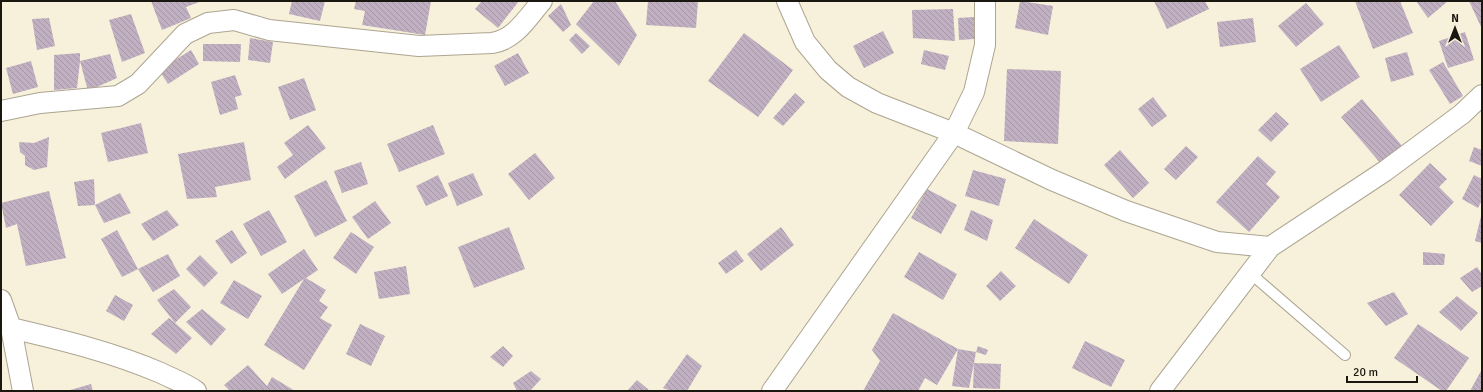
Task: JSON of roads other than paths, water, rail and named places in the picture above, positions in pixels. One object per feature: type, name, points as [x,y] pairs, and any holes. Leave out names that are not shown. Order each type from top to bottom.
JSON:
[{"type":"street","points":[[1,111],[40,103],[118,96],[138,84],[185,34],[208,23],[234,20],[269,30],[419,46],[492,43],[502,42],[512,36],[542,1]]},
{"type":"street","points":[[787,1],[805,42],[828,70],[848,87],[877,102],[954,133],[1052,180],[1126,211],[1217,242],[1270,247]]},
{"type":"street","points":[[772,391],[954,133],[974,92],[985,46],[985,1]]},
{"type":"street","points":[[1160,391],[1270,247],[1385,171],[1462,114],[1482,95]]},
{"type":"street","points":[[1,300],[11,328],[23,391]]},
{"type":"street","points":[[11,328],[90,347],[147,368],[190,386],[196,391]]},
{"type":"lane","points":[[1250,273],[1345,355]]}]
